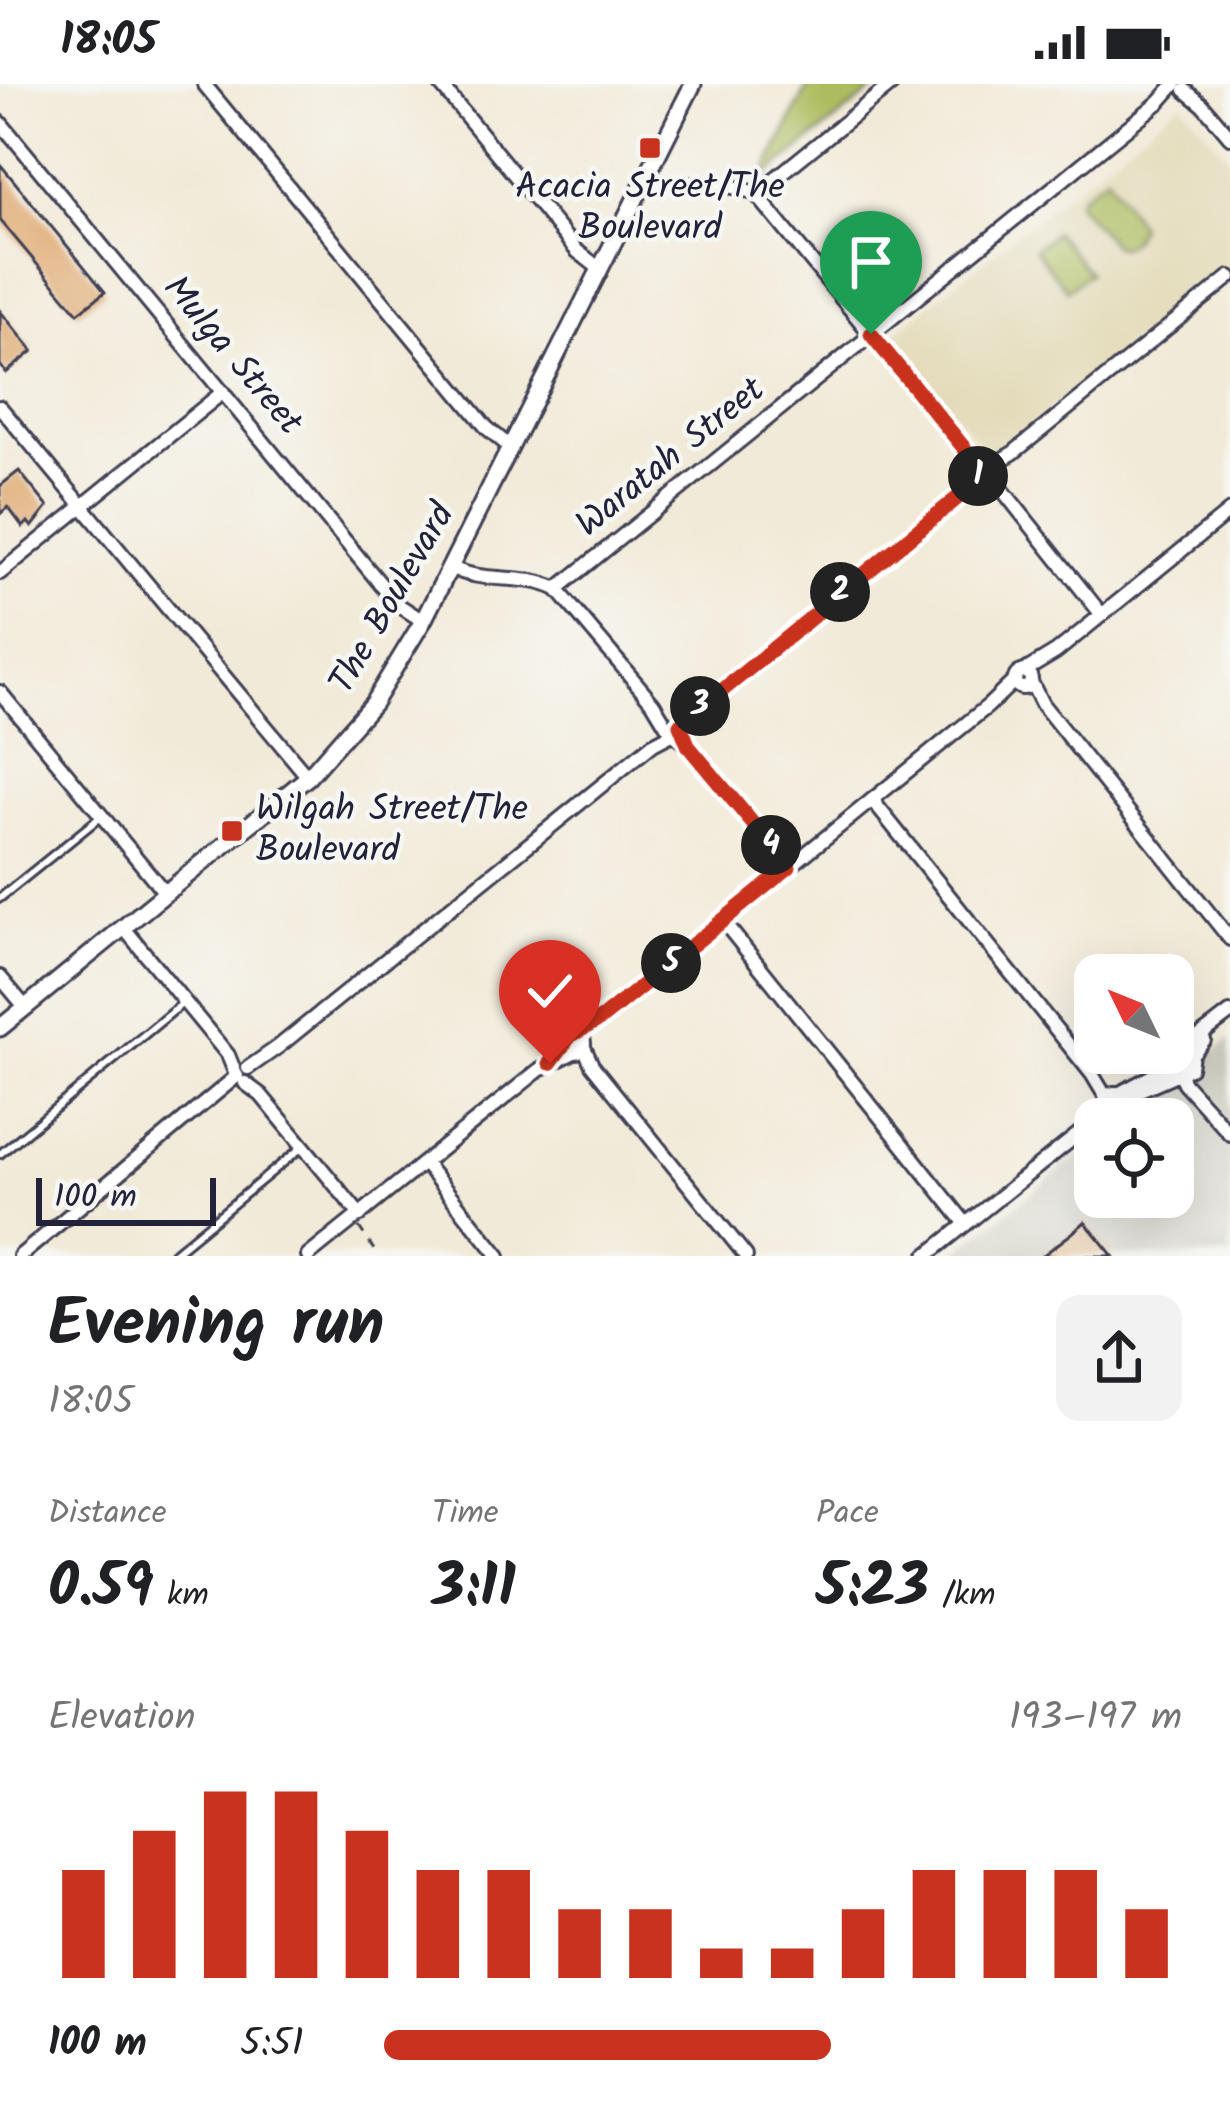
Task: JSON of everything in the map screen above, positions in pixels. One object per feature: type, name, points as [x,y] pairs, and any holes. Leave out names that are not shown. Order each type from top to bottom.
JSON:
[{"type":"street","points":[[204,84],[487,428],[510,447]]},
{"type":"street","points":[[440,84],[577,251],[600,268]]},
{"type":"street","points":[[756,194],[892,84]]},
{"type":"street","name":"The Boulevard","points":[[0,1028],[308,777],[374,703],[423,621],[645,178],[686,86]]},
{"type":"street","points":[[1184,86],[1230,137]]},
{"type":"street","name":"Waratah Street","points":[[556,589],[1184,86]]},
{"type":"street","name":"Mulga Street","points":[[0,122],[398,604],[423,621]]},
{"type":"street","points":[[645,178],[742,188],[756,194],[1102,615]]},
{"type":"street","points":[[20,1256],[1230,277]]},
{"type":"street","points":[[0,573],[223,392]]},
{"type":"street","points":[[0,407],[308,777]]},
{"type":"street","points":[[308,1256],[576,1045],[602,1018],[988,706],[1024,682],[1230,511]]},
{"type":"street","points":[[450,567],[470,576],[534,580],[556,589],[789,867]]},
{"type":"street","points":[[1024,682],[1230,939]]},
{"type":"street","points":[[0,692],[166,894]]},
{"type":"street","points":[[872,800],[1109,1098]]},
{"type":"street","points":[[723,921],[966,1224]]},
{"type":"street","points":[[124,928],[357,1217]]},
{"type":"street","points":[[0,977],[26,1008]]},
{"type":"street","points":[[1194,1051],[1230,1013]]},
{"type":"street","points":[[576,1045],[746,1256]]},
{"type":"street","points":[[1125,1098],[1171,1074]]},
{"type":"street","points":[[1184,1074],[1230,1134]]},
{"type":"street","points":[[926,1256],[1074,1139]]},
{"type":"street","points":[[424,1163],[499,1256]]},
{"type":"lane","points":[[0,898],[102,815]]},
{"type":"lane","points":[[0,1154],[184,1003]]},
{"type":"lane","points":[[170,1256],[304,1146]]},
{"type":"path","points":[[357,1217],[378,1256]]},
{"type":"shaded area","points":[[1181,102],[1230,159],[1230,263],[991,457],[892,341],[892,335]]},
{"type":"shaded area","points":[[1230,1039],[1230,1256],[951,1256],[1074,1160],[1074,1218],[1194,1218],[1194,1098],[1154,1098],[1185,1074],[1194,1074],[1194,1067]]},
{"type":"green space","points":[[809,84],[881,84],[762,179]]},
{"type":"green space","points":[[1107,175],[1139,226],[1122,247],[1114,246],[1077,203]]},
{"type":"green space","points":[[1055,232],[1089,273],[1067,290],[1034,249]]},
{"type":"building","points":[[0,164],[105,292],[78,313],[0,220]]},
{"type":"building","points":[[0,311],[33,351],[6,373],[0,365]]},
{"type":"building","points":[[19,471],[48,507],[32,527],[28,522],[23,527],[8,507],[0,514],[0,486]]},
{"type":"building","points":[[1085,1222],[1113,1256],[1042,1256],[1071,1234]]},
{"type":"place","name":"Acacia Street/The Boulevard","points":[[650,148]]},
{"type":"place","name":"Wilgah Street/The Boulevard","points":[[232,831]]},
{"type":"route","points":[[550,1063],[570,1036],[602,1018],[789,867],[689,747],[680,725],[966,491],[979,475],[969,454],[871,334]]}]
